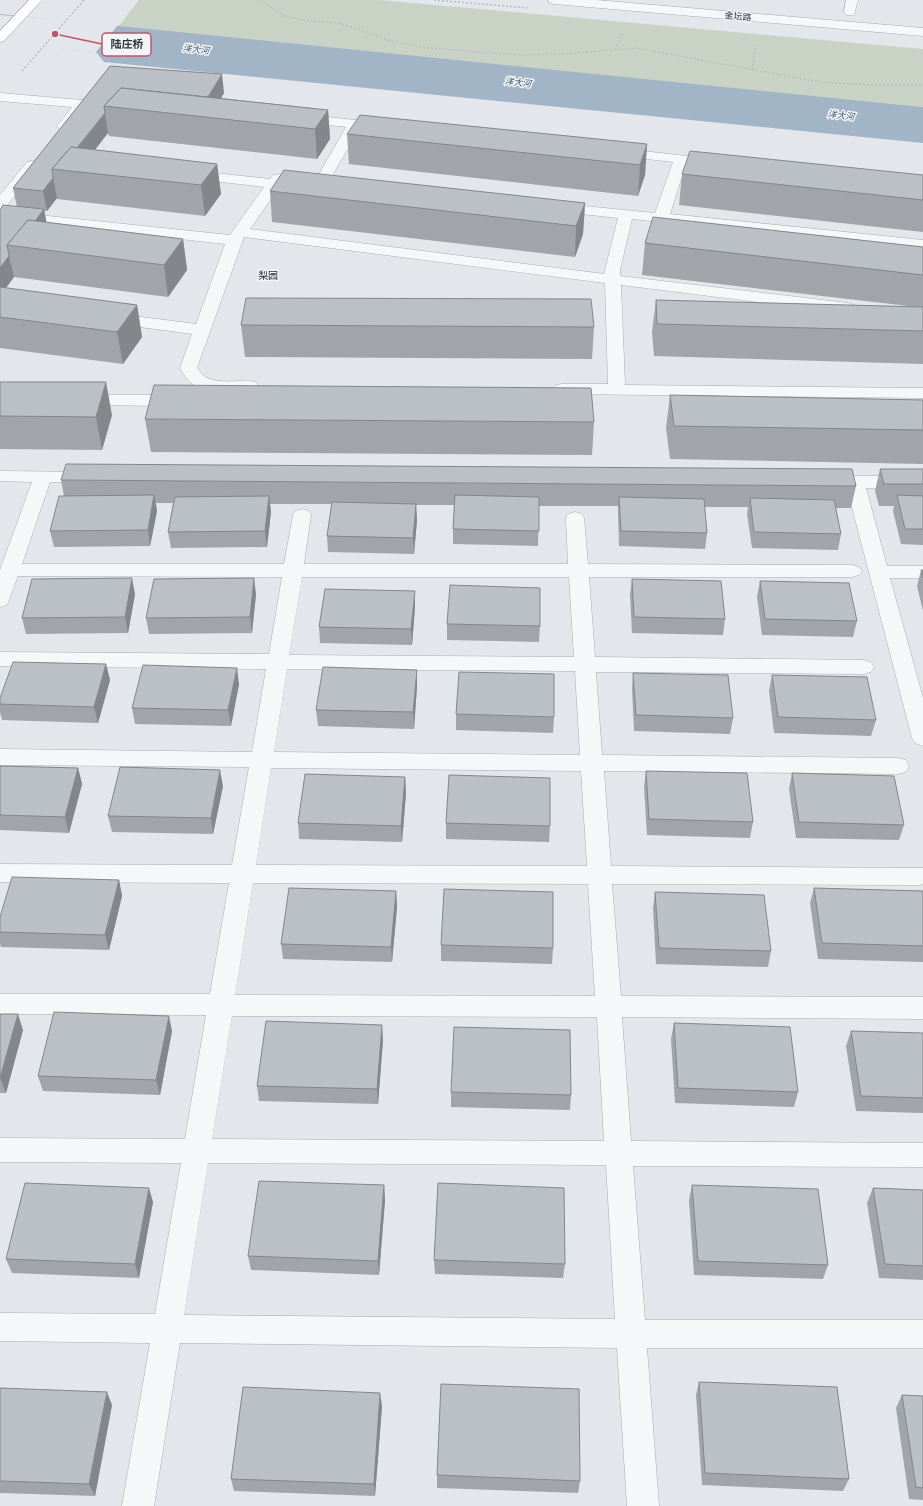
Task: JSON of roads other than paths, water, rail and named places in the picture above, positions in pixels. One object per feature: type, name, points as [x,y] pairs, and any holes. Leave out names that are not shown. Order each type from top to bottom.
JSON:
[{"type":"highway","points":[[0,38],[36,0]]},
{"type":"street","name":"金坛路","points":[[554,0],[923,32]]},
{"type":"street","points":[[850,12],[852,0]]},
{"type":"street","points":[[834,11],[865,14]]},
{"type":"street","points":[[0,97],[82,104],[58,134]]},
{"type":"street","points":[[286,116],[395,128]]},
{"type":"street","points":[[321,182],[355,124]]},
{"type":"street","points":[[602,151],[728,164]]},
{"type":"street","points":[[0,205],[39,157]]},
{"type":"street","points":[[661,218],[682,159]]},
{"type":"street","points":[[171,172],[274,184]]},
{"type":"street","points":[[269,386],[222,386],[199,381],[188,368],[237,236],[278,178],[336,184]]},
{"type":"street","points":[[540,205],[923,245]]},
{"type":"street","points":[[618,390],[612,270],[626,214]]},
{"type":"street","points":[[0,215],[237,236],[861,309]]},
{"type":"street","points":[[93,316],[202,330]]},
{"type":"street","points":[[62,399],[170,401],[194,397],[213,384]]},
{"type":"street","points":[[546,389],[923,393]]},
{"type":"street","points":[[0,476],[107,477]]},
{"type":"street","points":[[0,600],[43,476]]},
{"type":"street","points":[[807,482],[923,482]]},
{"type":"street","points":[[855,482],[923,738]]},
{"type":"street","points":[[138,1506],[302,515]]},
{"type":"street","points":[[575,518],[580,570],[643,1506]]},
{"type":"street","points":[[10,570],[293,569],[852,571]]},
{"type":"street","points":[[879,572],[923,572]]},
{"type":"street","points":[[0,659],[864,667]]},
{"type":"street","points":[[0,757],[898,766]]},
{"type":"street","points":[[0,873],[920,876]]},
{"type":"street","points":[[0,1004],[923,1008]]},
{"type":"street","points":[[0,1150],[923,1155]]},
{"type":"street","points":[[0,1327],[632,1334],[923,1334]]},
{"type":"water","name":"洋大河","points":[[0,14],[923,107],[923,143],[104,62],[96,52],[0,44]]},
{"type":"place","name":"陆庄桥","points":[[55,34]]},
{"type":"district","name":"梨园","points":[[268,275]]}]
